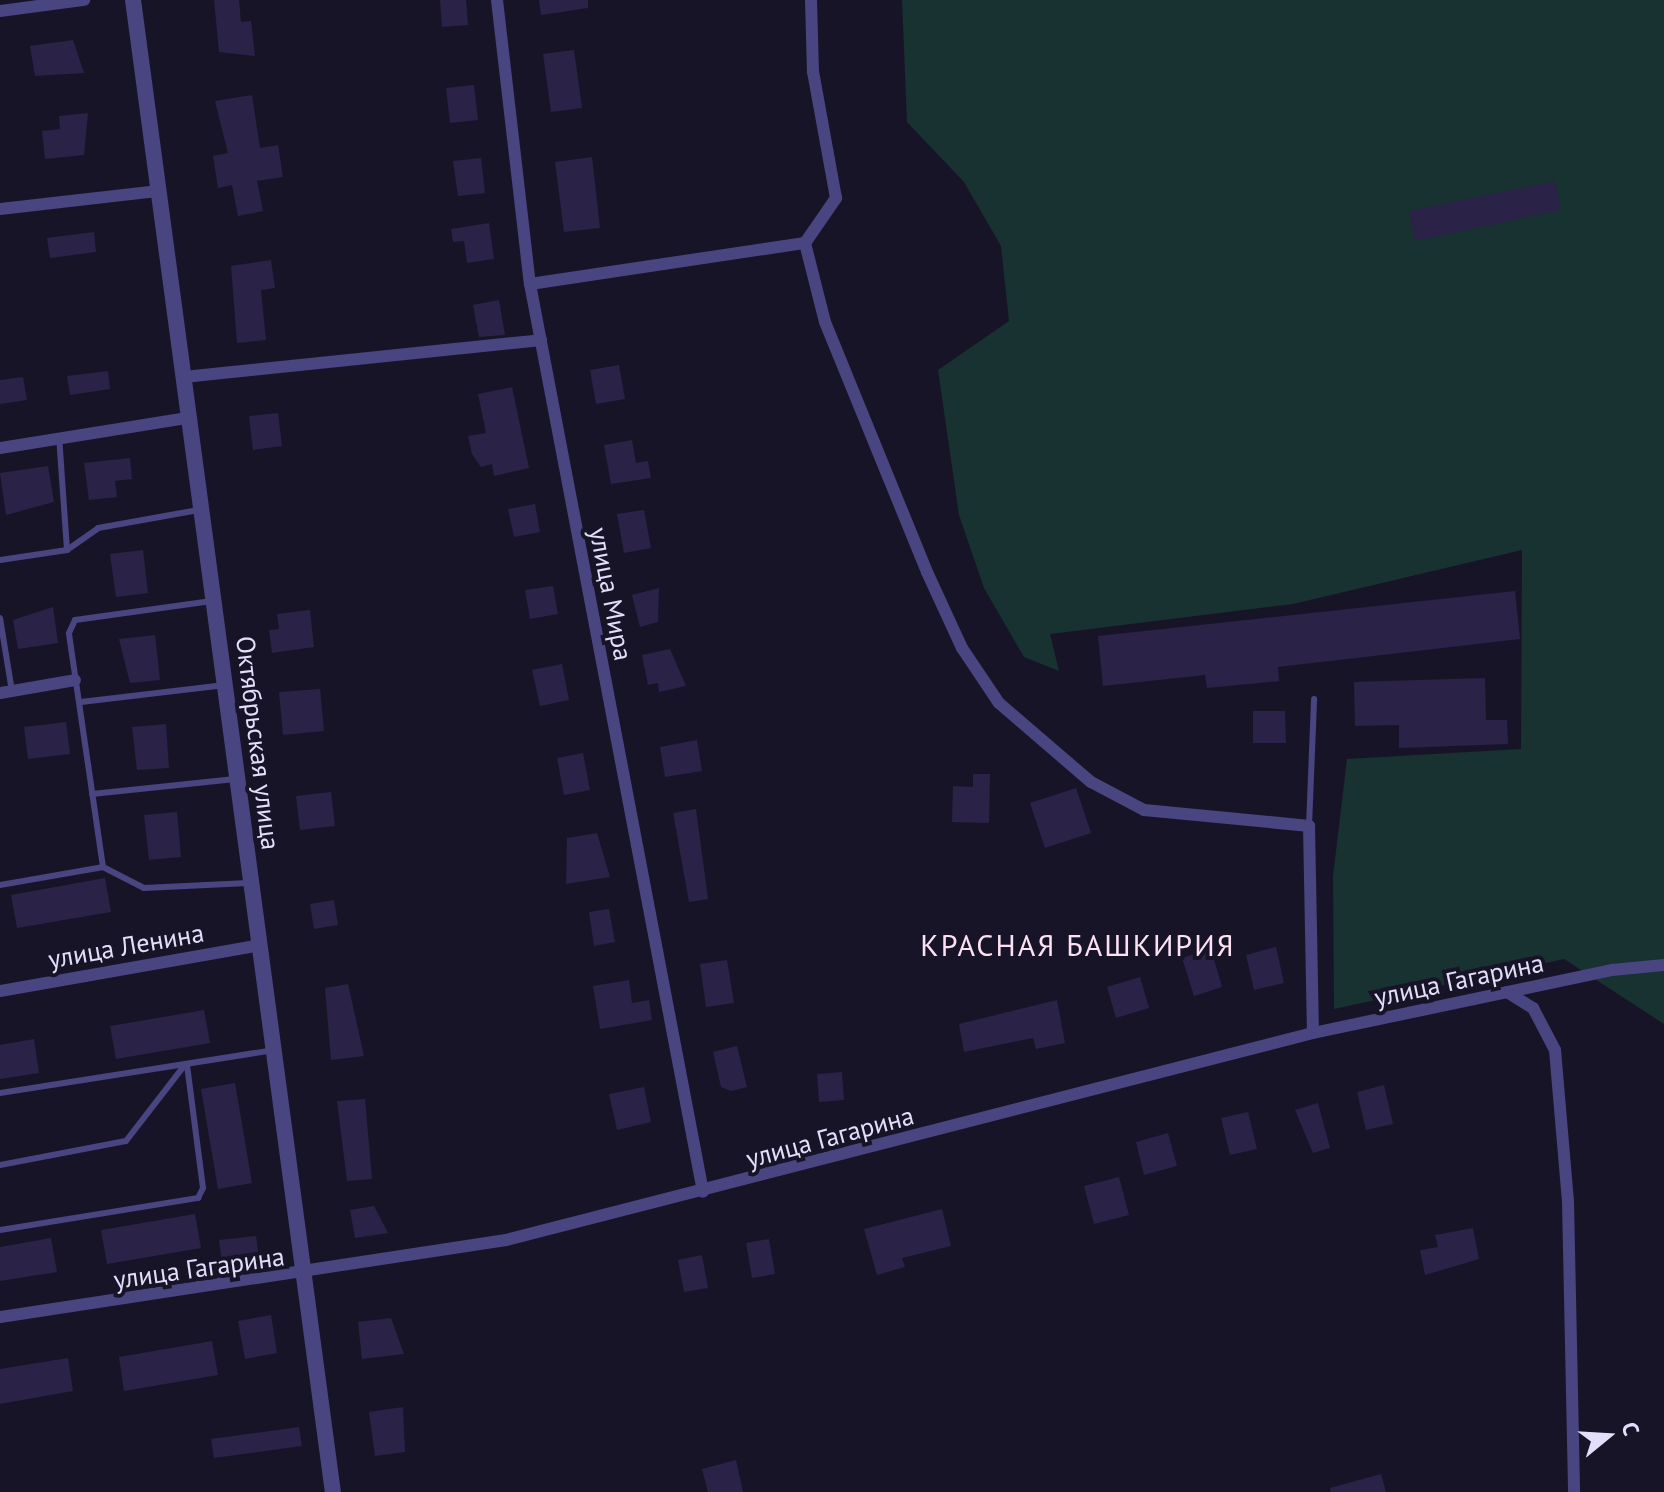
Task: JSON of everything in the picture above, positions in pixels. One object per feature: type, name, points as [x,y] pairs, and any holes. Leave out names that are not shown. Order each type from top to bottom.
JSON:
[{"type":"street","points":[[0,11],[84,0]]},
{"type":"street","name":"Октябрьская улица","points":[[133,0],[188,418],[216,600],[333,1492]]},
{"type":"street","name":"улица Мира","points":[[497,0],[530,284],[703,1192]]},
{"type":"street","points":[[530,284],[805,243],[827,218],[836,187],[813,72],[811,0]]},
{"type":"street","points":[[0,209],[159,191]]},
{"type":"street","points":[[805,243],[825,322],[927,572],[962,648],[999,703],[1091,782],[1144,810],[1309,826],[1313,1033]]},
{"type":"street","points":[[184,377],[541,340]]},
{"type":"street","points":[[0,448],[188,418]]},
{"type":"street","points":[[6,692],[75,680]]},
{"type":"street","name":"улица Ленина","points":[[0,991],[260,945]]},
{"type":"street","name":"улица Гагарина","points":[[0,1317],[303,1276],[506,1240],[703,1192],[1313,1033],[1507,992],[1664,965]]},
{"type":"street","points":[[1507,992],[1533,1008],[1555,1050],[1568,1201],[1574,1492]]},
{"type":"lane","points":[[59,437],[67,550]]},
{"type":"lane","points":[[0,560],[67,550],[98,528],[202,510]]},
{"type":"lane","points":[[103,867],[69,633],[79,617],[216,600]]},
{"type":"lane","points":[[0,618],[6,692]]},
{"type":"lane","points":[[81,702],[226,685]]},
{"type":"lane","points":[[1309,826],[1314,699]]},
{"type":"lane","points":[[92,794],[239,779]]},
{"type":"lane","points":[[0,885],[103,867],[144,888],[253,882]]},
{"type":"lane","points":[[0,1093],[274,1050]]},
{"type":"lane","points":[[0,1165],[126,1141],[187,1064]]},
{"type":"lane","points":[[0,1230],[198,1198],[203,1188],[187,1064]]},
{"type":"green space","points":[[902,0],[1664,0],[1664,1024],[1564,959],[1334,1009],[1333,876],[1347,759],[1521,749],[1522,550],[1293,604],[1050,634],[1059,671],[1024,657],[984,588],[959,515],[938,370],[1009,321],[1001,246],[964,182],[907,122]]},
{"type":"building","points":[[214,0],[239,0],[241,22],[251,21],[255,56],[219,52]]},
{"type":"building","points":[[440,0],[466,0],[468,25],[442,27]]},
{"type":"building","points":[[539,0],[588,0],[588,8],[541,15]]},
{"type":"building","points":[[73,40],[84,73],[35,76],[30,46]]},
{"type":"building","points":[[574,50],[582,108],[551,112],[543,54]]},
{"type":"building","points":[[474,85],[478,120],[450,123],[446,88]]},
{"type":"building","points":[[252,95],[260,148],[278,145],[283,177],[257,181],[263,211],[238,216],[232,185],[218,188],[213,156],[228,153],[215,101]]},
{"type":"building","points":[[88,113],[84,155],[45,159],[42,131],[60,129],[59,116]]},
{"type":"building","points":[[592,157],[600,228],[564,232],[555,162]]},
{"type":"building","points":[[481,158],[485,193],[458,196],[453,161]]},
{"type":"building","points":[[1555,181],[1561,210],[1415,241],[1409,211]]},
{"type":"building","points":[[489,223],[494,259],[467,263],[464,241],[453,242],[451,229]]},
{"type":"building","points":[[94,232],[96,252],[50,258],[47,238]]},
{"type":"building","points":[[271,260],[275,288],[261,290],[266,340],[237,343],[231,266]]},
{"type":"building","points":[[499,300],[505,335],[479,337],[473,305]]},
{"type":"building","points":[[619,365],[625,399],[596,404],[590,370]]},
{"type":"building","points":[[108,371],[110,389],[70,395],[67,376]]},
{"type":"building","points":[[23,377],[27,400],[0,404],[0,380]]},
{"type":"building","points":[[512,387],[529,468],[494,476],[492,464],[481,467],[472,454],[468,436],[486,433],[478,394]]},
{"type":"building","points":[[278,413],[282,446],[253,450],[249,416]]},
{"type":"building","points":[[632,440],[636,463],[648,461],[651,478],[611,484],[604,445]]},
{"type":"building","points":[[130,458],[132,479],[115,481],[117,497],[89,500],[84,463]]},
{"type":"building","points":[[48,466],[54,502],[6,515],[0,473]]},
{"type":"building","points":[[535,504],[540,532],[514,537],[508,509]]},
{"type":"building","points":[[644,510],[651,548],[624,553],[617,514]]},
{"type":"building","points":[[143,550],[148,593],[116,597],[110,554]]},
{"type":"building","points":[[553,586],[558,614],[530,619],[525,590]]},
{"type":"building","points":[[659,588],[658,622],[640,627],[632,595]]},
{"type":"building","points":[[1515,591],[1520,639],[1278,667],[1279,681],[1207,688],[1205,675],[1103,686],[1098,636]]},
{"type":"building","points":[[53,607],[58,643],[18,649],[13,620]]},
{"type":"building","points":[[310,610],[314,647],[272,653],[269,630],[279,629],[277,614]]},
{"type":"building","points":[[155,635],[160,680],[130,683],[119,639]]},
{"type":"building","points":[[670,649],[686,686],[659,692],[658,683],[648,685],[642,655]]},
{"type":"building","points":[[562,664],[569,700],[540,706],[532,670]]},
{"type":"building","points":[[1485,678],[1486,720],[1507,720],[1508,744],[1399,748],[1399,725],[1355,726],[1354,682]]},
{"type":"building","points":[[320,689],[324,731],[283,735],[279,692]]},
{"type":"building","points":[[1253,711],[1285,711],[1286,743],[1253,743]]},
{"type":"building","points":[[66,722],[70,754],[28,759],[24,727]]},
{"type":"building","points":[[166,724],[169,768],[137,770],[132,727]]},
{"type":"building","points":[[697,740],[702,771],[665,777],[660,747]]},
{"type":"building","points":[[583,753],[590,790],[564,795],[557,758]]},
{"type":"building","points":[[973,774],[990,774],[989,823],[952,822],[953,786],[973,787]]},
{"type":"building","points":[[1076,788],[1091,833],[1045,848],[1030,803]]},
{"type":"building","points":[[331,792],[335,826],[300,830],[296,796]]},
{"type":"building","points":[[696,809],[708,899],[689,902],[673,813]]},
{"type":"building","points":[[177,812],[181,857],[149,860],[144,815]]},
{"type":"building","points":[[597,833],[610,877],[566,884],[567,838]]},
{"type":"building","points":[[105,878],[111,912],[17,928],[11,895]]},
{"type":"building","points":[[334,900],[338,925],[314,929],[310,904]]},
{"type":"building","points":[[609,909],[615,942],[594,946],[589,912]]},
{"type":"building","points":[[1276,947],[1284,983],[1254,990],[1246,955]]},
{"type":"building","points":[[1211,949],[1222,987],[1194,996],[1182,958]]},
{"type":"building","points":[[727,960],[734,1003],[706,1007],[700,964]]},
{"type":"building","points":[[1140,977],[1149,1008],[1116,1018],[1107,987]]},
{"type":"building","points":[[629,980],[632,1003],[649,1000],[652,1020],[600,1029],[593,986]]},
{"type":"building","points":[[348,984],[364,1056],[331,1060],[325,988]]},
{"type":"building","points":[[1057,1000],[1065,1043],[1036,1049],[1033,1038],[964,1052],[959,1024]]},
{"type":"building","points":[[204,1010],[210,1043],[116,1059],[110,1026]]},
{"type":"building","points":[[34,1039],[39,1073],[0,1079],[0,1045]]},
{"type":"building","points":[[737,1046],[747,1087],[731,1091],[721,1087],[713,1052]]},
{"type":"building","points":[[842,1072],[844,1100],[819,1102],[817,1074]]},
{"type":"building","points":[[235,1083],[252,1183],[218,1189],[201,1089]]},
{"type":"building","points":[[1384,1085],[1393,1124],[1366,1130],[1357,1092]]},
{"type":"building","points":[[644,1087],[651,1122],[617,1130],[609,1094]]},
{"type":"building","points":[[365,1099],[372,1179],[347,1181],[337,1101]]},
{"type":"building","points":[[1318,1103],[1330,1148],[1313,1153],[1295,1110]]},
{"type":"building","points":[[1248,1112],[1257,1149],[1230,1155],[1221,1118]]},
{"type":"building","points":[[1168,1133],[1177,1166],[1144,1175],[1136,1142]]},
{"type":"building","points":[[1119,1177],[1129,1215],[1094,1224],[1084,1186]]},
{"type":"building","points":[[374,1206],[388,1233],[355,1238],[350,1210]]},
{"type":"building","points":[[942,1209],[951,1246],[902,1258],[905,1267],[877,1275],[864,1229]]},
{"type":"building","points":[[195,1214],[201,1248],[107,1264],[101,1230]]},
{"type":"building","points":[[1473,1228],[1479,1259],[1425,1275],[1420,1250],[1438,1247],[1435,1235]]},
{"type":"building","points":[[256,1236],[259,1258],[222,1263],[219,1240]]},
{"type":"building","points":[[51,1238],[57,1272],[0,1281],[0,1247]]},
{"type":"building","points":[[769,1239],[775,1274],[752,1278],[746,1243]]},
{"type":"building","points":[[702,1255],[708,1288],[684,1292],[678,1260]]},
{"type":"building","points":[[271,1315],[277,1353],[245,1359],[238,1321]]},
{"type":"building","points":[[391,1318],[404,1354],[362,1359],[358,1322]]},
{"type":"building","points":[[212,1341],[218,1375],[124,1391],[119,1357]]},
{"type":"building","points":[[68,1358],[73,1391],[0,1404],[0,1369]]},
{"type":"building","points":[[403,1407],[405,1452],[375,1456],[369,1412]]},
{"type":"building","points":[[299,1427],[302,1446],[214,1458],[211,1439]]},
{"type":"building","points":[[736,1460],[743,1492],[708,1492],[702,1469]]},
{"type":"building","points":[[1381,1474],[1386,1492],[1331,1492],[1330,1488]]},
{"type":"district","name":"КРАСНАЯ БАШКИРИЯ","points":[[1078,945]]}]
